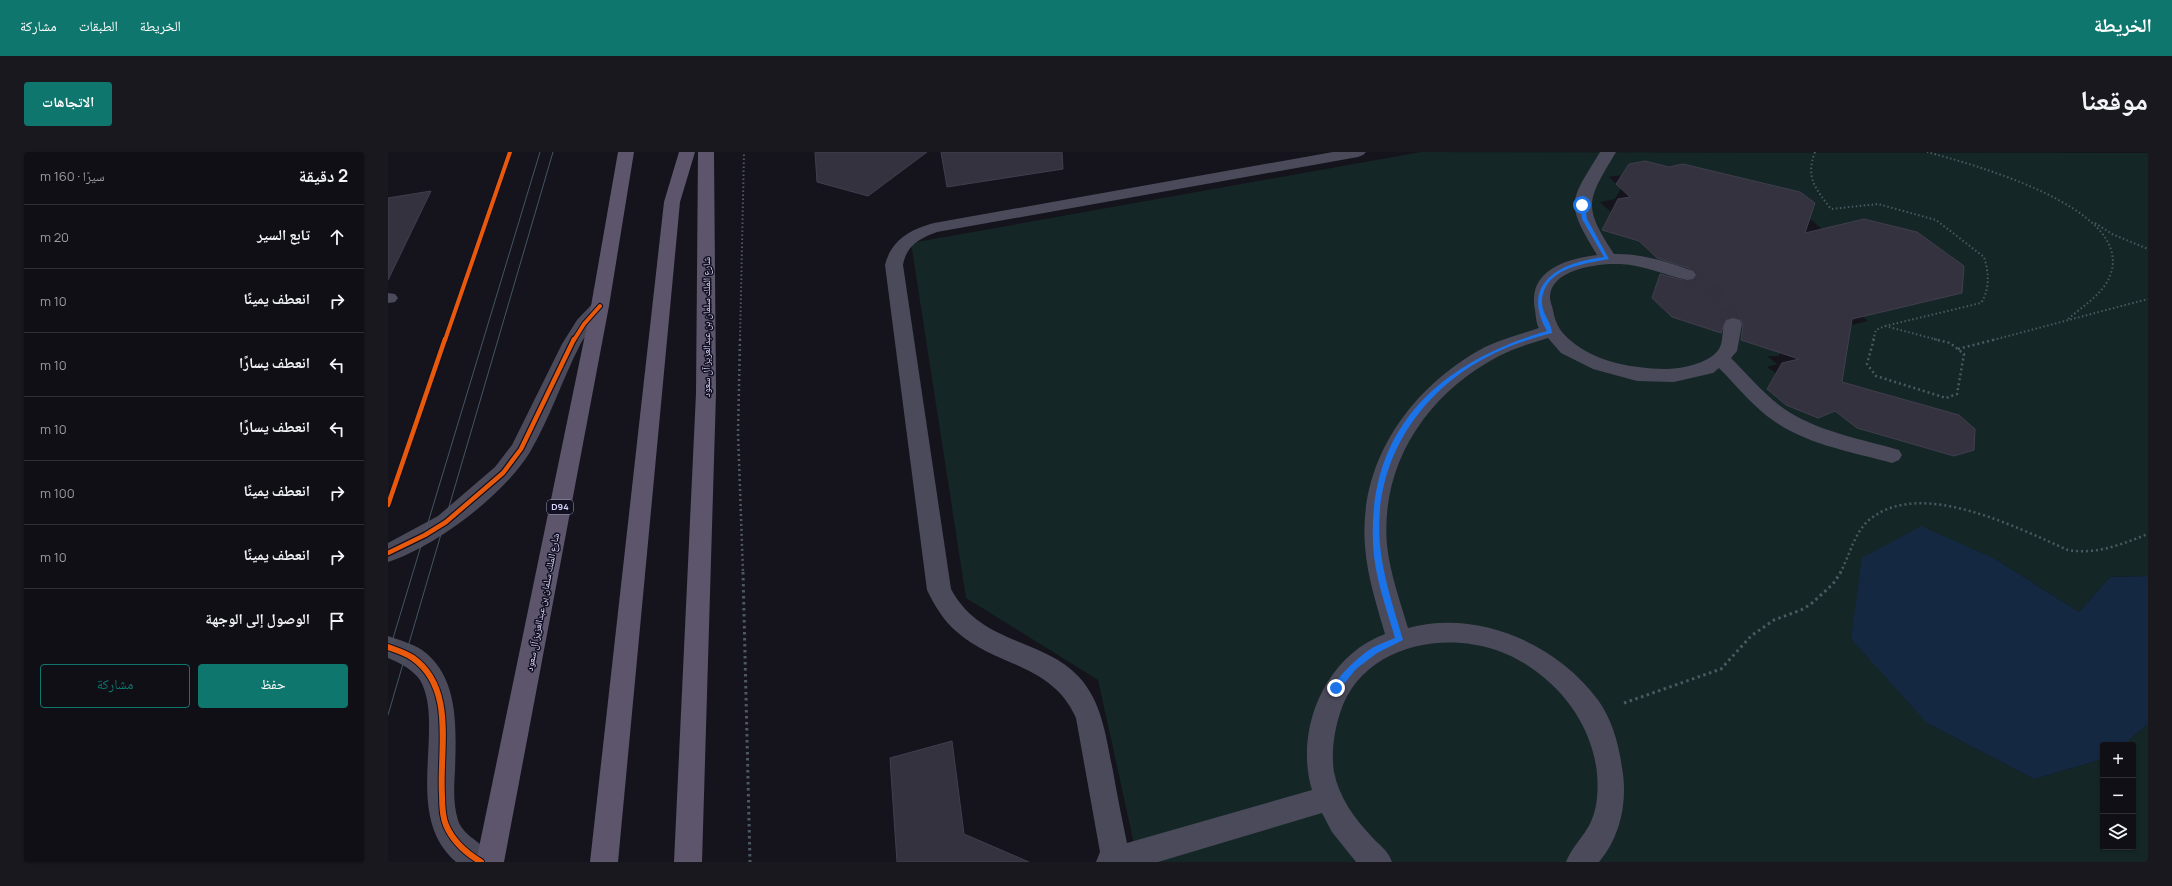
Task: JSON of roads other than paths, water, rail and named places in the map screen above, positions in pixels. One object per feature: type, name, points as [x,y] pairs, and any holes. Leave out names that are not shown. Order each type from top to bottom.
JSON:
[{"type":"main road","name":"شارع الملك سلمان بن عبدالعزيز آل سعود","points":[[490,862],[600,306],[626,152]]},
{"type":"main road","points":[[604,862],[672,202],[680,171],[687,152]]},
{"type":"main road","name":"شارع الملك سلمان بن عبدالعزيز آل سعود","points":[[688,862],[706,393],[706,152]]},
{"type":"street","points":[[1329,798],[1114,862],[1088,718],[1081,701],[1070,686],[1056,674],[967,628],[946,606],[939,590],[894,265],[895,258],[905,243],[934,228],[1358,152]]},
{"type":"street","points":[[1608,152],[1587,190],[1582,205],[1585,219],[1608,258]]},
{"type":"street","points":[[1687,275],[1648,262],[1608,258],[1589,260],[1572,265],[1558,272],[1548,281],[1541,292],[1540,305],[1542,318],[1550,331],[1563,344],[1586,359],[1622,372],[1645,376],[1668,377],[1689,374],[1707,368],[1721,359],[1730,348],[1735,336],[1733,324]]},
{"type":"street","points":[[388,553],[425,535],[446,522],[503,473],[521,449],[571,344],[584,324],[600,306]]},
{"type":"street","points":[[1399,640],[1382,582],[1376,545],[1376,510],[1382,477],[1393,448],[1407,423],[1424,401],[1445,382],[1493,351],[1550,331]]},
{"type":"street","points":[[1721,359],[1767,405],[1791,423],[1827,436],[1892,455]]},
{"type":"street","points":[[1378,862],[1366,852],[1343,826],[1329,798],[1321,768],[1320,740],[1325,712],[1336,688],[1353,667],[1374,651],[1399,640],[1424,633],[1451,631],[1478,635],[1505,642],[1531,654],[1554,670],[1575,690],[1592,714],[1604,738],[1611,765],[1611,792],[1606,819],[1595,844],[1580,862]]},
{"type":"street","points":[[388,647],[406,654],[428,671],[440,693],[442,722],[441,794],[445,825],[462,850],[481,862]]},
{"type":"water","points":[[1921,526],[1995,559],[2079,612],[2110,577],[2148,576],[2148,724],[2127,742],[2100,742],[2100,760],[2034,779],[1927,723],[1851,639],[1862,558]]},
{"type":"tunnel","points":[[1687,275],[1702,285],[1720,302],[1725,308],[1733,324]]},
{"type":"tram line","points":[[388,655],[540,152]]},
{"type":"tram line","points":[[388,715],[553,152]]}]
